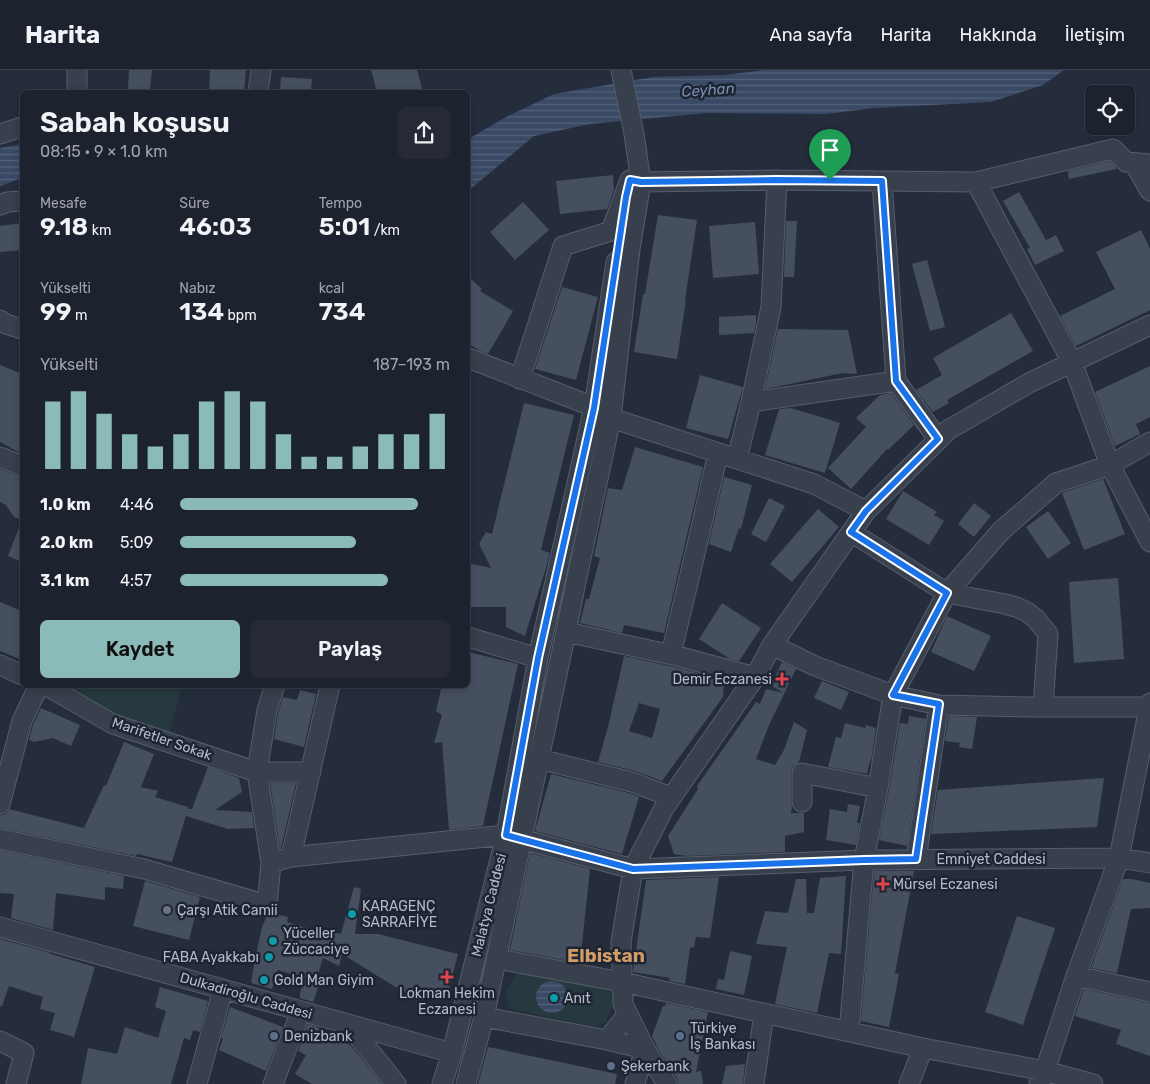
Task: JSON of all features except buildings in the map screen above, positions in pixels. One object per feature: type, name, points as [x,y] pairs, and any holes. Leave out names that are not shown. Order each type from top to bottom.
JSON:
[{"type":"street","points":[[77,70],[77,90]]},
{"type":"street","points":[[258,90],[260,70]]},
{"type":"street","points":[[466,1084],[497,958],[514,837],[539,759],[611,418],[636,181],[634,134],[621,71]]},
{"type":"street","points":[[0,134],[20,128]]},
{"type":"street","points":[[636,181],[976,182],[1113,149],[1126,162],[1142,163],[1150,191]]},
{"type":"street","points":[[737,459],[752,402],[771,307],[777,180]]},
{"type":"street","points":[[520,379],[563,246],[611,231],[636,181]]},
{"type":"street","name":"Malatya Caddesi","points":[[442,1084],[514,837],[538,658],[594,408],[625,206],[636,181]]},
{"type":"street","points":[[882,181],[896,381],[938,439]]},
{"type":"street","points":[[976,182],[1072,362],[1110,465],[1149,536]]},
{"type":"street","points":[[0,204],[20,201]]},
{"type":"street","points":[[0,320],[20,328]]},
{"type":"street","points":[[667,1084],[645,1049],[625,1009],[621,942],[633,869],[664,808],[755,677],[772,645],[866,511],[938,439],[948,430],[1029,383],[1150,325]]},
{"type":"street","points":[[470,359],[594,408],[611,418],[814,484],[866,511]]},
{"type":"street","points":[[752,402],[896,381]]},
{"type":"street","points":[[849,1032],[864,860],[893,695],[947,593],[1002,531],[1056,483],[1110,465],[1150,442]]},
{"type":"street","points":[[671,654],[718,453]]},
{"type":"street","points":[[0,457],[20,465]]},
{"type":"street","points":[[851,532],[947,593],[1016,607],[1027,612],[1043,626],[1048,634],[1043,707]]},
{"type":"street","points":[[566,632],[671,654],[755,677]]},
{"type":"street","points":[[470,639],[538,658]]},
{"type":"street","points":[[772,645],[815,666],[893,695],[939,704],[1043,707],[1150,705],[1119,858],[1076,976],[1042,1078]]},
{"type":"street","points":[[0,666],[20,674]]},
{"type":"street","points":[[0,804],[22,721],[38,688]]},
{"type":"street","name":"Marifetler Sokak","points":[[51,688],[113,724],[257,772],[311,772]]},
{"type":"street","points":[[0,839],[144,869],[267,905],[271,863],[257,772],[267,710],[274,688]]},
{"type":"street","points":[[291,857],[329,688]]},
{"type":"street","points":[[916,859],[939,704]]},
{"type":"street","points":[[539,759],[632,782],[672,797]]},
{"type":"street","points":[[802,802],[802,773],[878,788]]},
{"type":"street","points":[[271,863],[291,857],[514,837]]},
{"type":"street","name":"Emniyet Caddesi","points":[[514,837],[633,869],[916,859],[1119,858],[1150,863]]},
{"type":"street","name":"Dulkadiroğlu Caddesi","points":[[0,927],[452,1053]]},
{"type":"street","points":[[497,958],[622,982],[923,1048],[1042,1078],[1093,1084]]},
{"type":"street","points":[[1076,976],[1150,992]]},
{"type":"street","points":[[197,1084],[224,989]]},
{"type":"street","points":[[607,1040],[625,1009]]},
{"type":"street","points":[[273,1084],[301,1011]]},
{"type":"street","points":[[754,1084],[764,1013]]},
{"type":"street","points":[[484,1017],[645,1049]]},
{"type":"street","points":[[348,1024],[396,1084]]},
{"type":"street","points":[[0,1041],[24,1054],[16,1084]]},
{"type":"street","points":[[909,1084],[923,1048]]},
{"type":"street","points":[[635,1084],[645,1049]]},
{"type":"green space","points":[[68,688],[181,688],[169,734],[112,717]]},
{"type":"green space","points":[[520,971],[609,990],[613,1004],[606,1022],[597,1027],[510,1009],[507,998],[508,989],[512,980]]},
{"type":"water","name":"Ceyhan","points":[[765,70],[1064,70],[1043,85],[991,102],[873,108],[827,114],[707,113],[590,124],[534,136],[470,189],[470,139],[506,117],[554,94],[653,77],[724,75]]},
{"type":"water","points":[[20,144],[20,179],[0,186],[0,148]]},
{"type":"water","points":[[552,981],[558,982],[563,986],[567,991],[567,1003],[563,1008],[558,1012],[552,1013],[546,1012],[541,1008],[537,1003],[536,997],[537,991],[541,986],[546,982]]},
{"type":"place","name":"Demir Eczanesi","points":[[782,679]]},
{"type":"place","name":"Mürsel Eczanesi","points":[[883,884]]},
{"type":"place","name":"Çarşı Atik Camii","points":[[167,910]]},
{"type":"place","name":"KARAGENÇ SARRAFİYE","points":[[352,914]]},
{"type":"place","name":"Yüceller Züccaciye","points":[[273,941]]},
{"type":"place","name":"FABA Ayakkabı","points":[[269,957]]},
{"type":"place","name":"Lokman Hekim Eczanesi","points":[[447,977]]},
{"type":"place","name":"Gold Man Giyim","points":[[264,980]]},
{"type":"place","name":"Anıt","points":[[554,998]]},
{"type":"place","name":"Denizbank","points":[[274,1036]]},
{"type":"place","name":"Türkiye İş Bankası","points":[[680,1036]]},
{"type":"place","name":"Şekerbank","points":[[611,1066]]},
{"type":"district","name":"Elbistan","points":[[606,955]]},
{"type":"route","points":[[630,180],[641,182],[830,180],[882,181],[896,381],[938,439],[866,511],[851,532],[947,593],[893,695],[939,704],[916,859],[633,869],[506,835],[538,658],[594,408],[630,180]]}]
